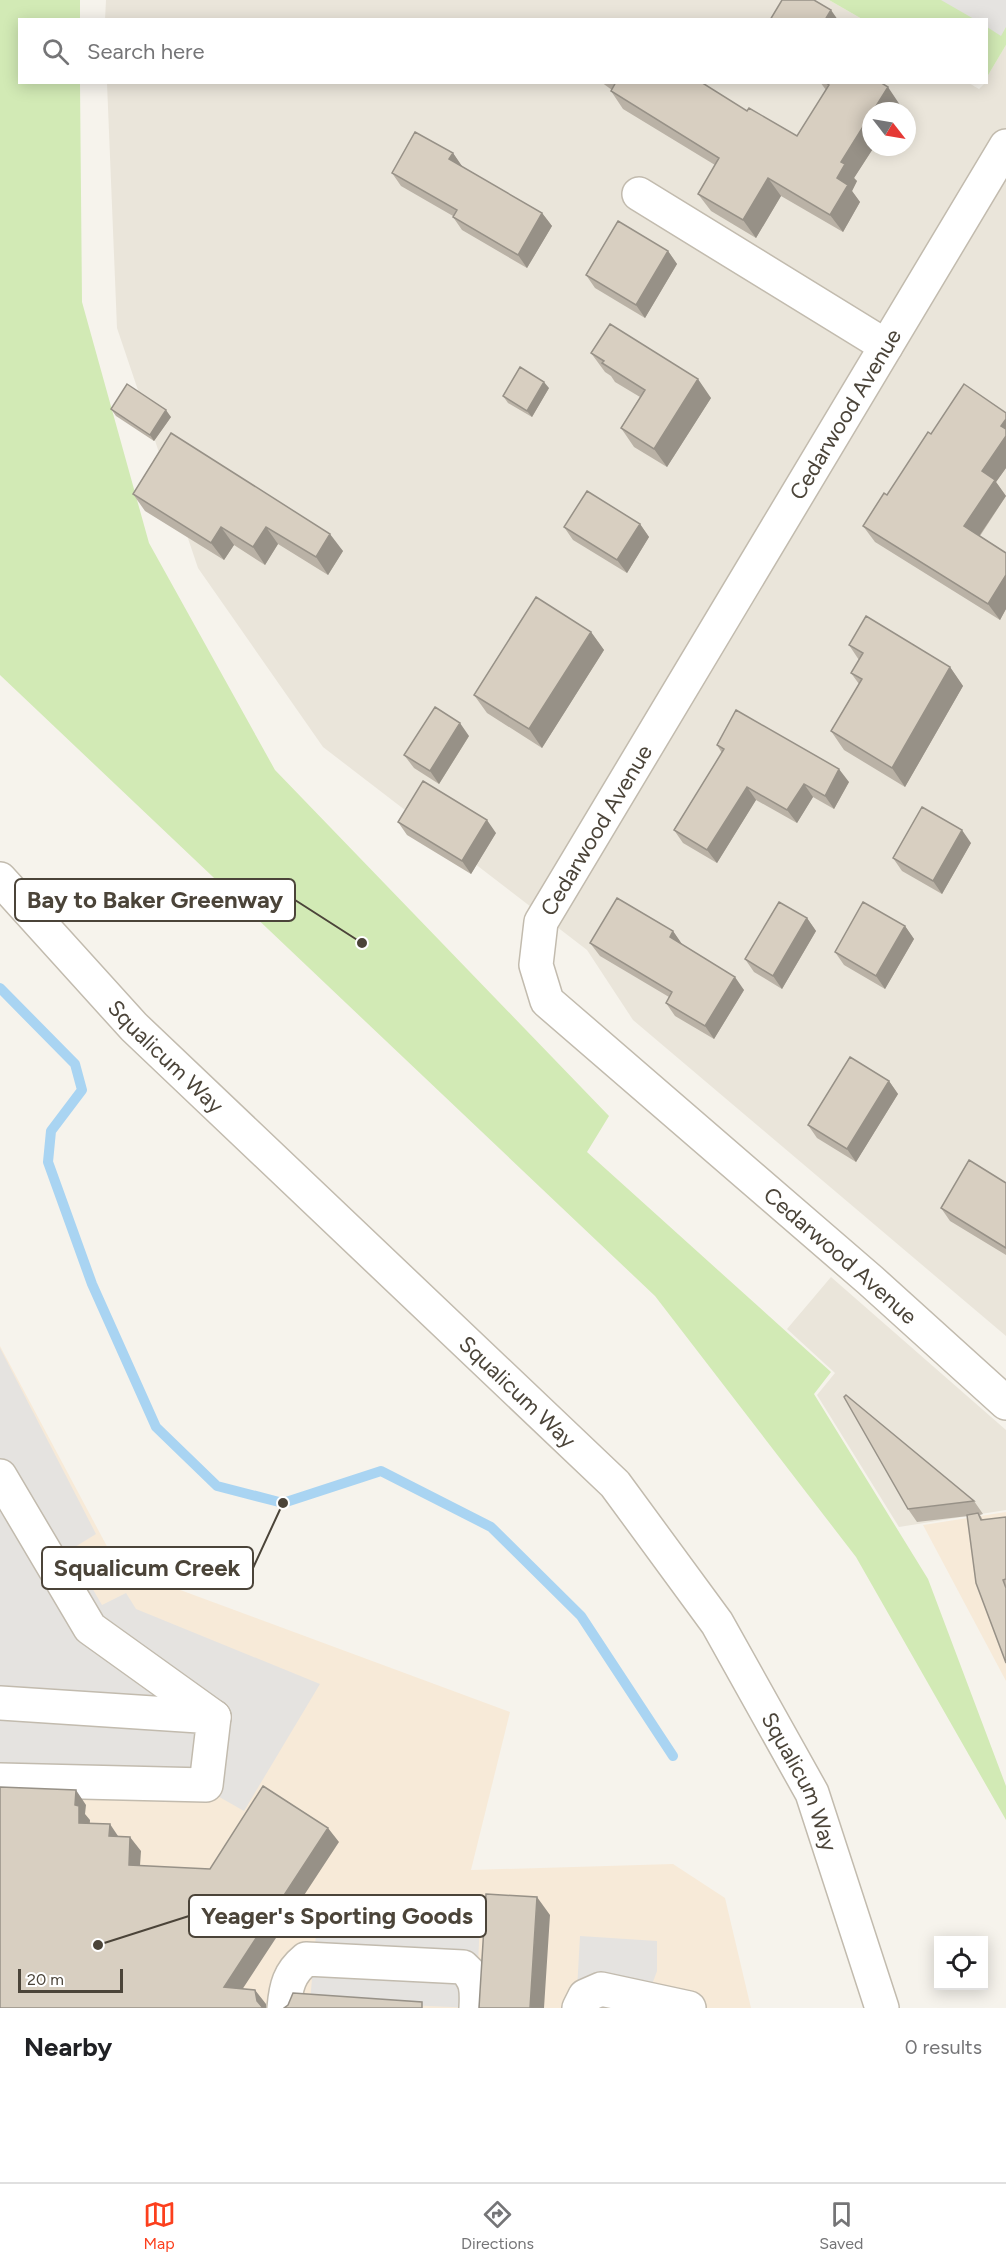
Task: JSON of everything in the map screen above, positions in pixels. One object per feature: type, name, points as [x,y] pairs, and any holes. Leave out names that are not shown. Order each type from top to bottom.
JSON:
[{"type":"street","name":"Cedarwood Avenue","points":[[1006,146],[541,922],[536,964],[547,1001],[870,1281],[1006,1403]]},
{"type":"street","points":[[639,194],[886,346]]},
{"type":"street","name":"Squalicum Way","points":[[0,879],[134,1027],[615,1484],[717,1623],[812,1793],[882,2008]]},
{"type":"street","points":[[0,1476],[90,1628],[214,1717]]},
{"type":"street","points":[[0,1703],[214,1717]]},
{"type":"street","points":[[0,1780],[206,1785],[214,1717]]},
{"type":"street","points":[[284,2008],[286,1985],[295,1968],[306,1959],[463,1967],[472,1975],[477,1988],[476,2008]]},
{"type":"street","points":[[579,2008],[585,1996],[601,1989],[690,2008]]},
{"type":"shaded area","points":[[106,0],[829,0],[860,18],[105,18]]},
{"type":"shaded area","points":[[941,0],[1006,0],[1006,27],[1001,36],[988,28],[988,18],[972,18]]},
{"type":"shaded area","points":[[1006,45],[1006,1336],[633,1020],[587,950],[323,747],[198,568],[117,328],[107,84],[970,84],[979,89],[984,84],[988,84],[988,75]]},
{"type":"shaded area","points":[[831,1277],[1006,1430],[1006,1510],[899,1527],[817,1395],[835,1373],[787,1329]]},
{"type":"shaded area","points":[[0,1346],[118,1567],[510,1712],[471,1870],[673,1864],[725,1898],[751,2008],[0,2008]]},
{"type":"shaded area","points":[[0,1348],[96,1534],[70,1550],[102,1605],[126,1593],[136,1609],[320,1684],[244,1811],[177,1773],[0,1765]]},
{"type":"shaded area","points":[[1006,1512],[1006,1681],[923,1525]]},
{"type":"shaded area","points":[[481,1899],[476,2008],[310,2001],[316,1934],[343,1908]]},
{"type":"shaded area","points":[[580,1936],[657,1941],[657,1971],[647,1998],[649,2008],[576,2008]]},
{"type":"green space","points":[[0,0],[80,0],[80,18],[18,18],[18,84],[80,84],[82,302],[149,543],[275,770],[609,1116],[587,1152],[831,1372],[814,1394],[928,1579],[1006,1786],[1006,1820],[856,1557],[655,1296],[0,675]]},
{"type":"green space","points":[[829,0],[1006,0],[1006,45],[988,75],[988,18],[860,18]]},
{"type":"building","points":[[782,0],[814,0],[831,10],[826,18],[771,18]]},
{"type":"building","points":[[615,84],[704,84],[747,111],[749,108],[797,136],[828,84],[883,84],[888,87],[879,102],[862,102],[862,128],[841,162],[845,164],[837,178],[848,185],[830,215],[768,178],[743,220],[698,194],[719,158],[611,91]]},
{"type":"building","points":[[415,132],[453,153],[449,159],[542,213],[518,255],[453,217],[457,210],[392,173]]},
{"type":"building","points":[[618,221],[668,251],[636,305],[586,275]]},
{"type":"building","points":[[610,324],[698,379],[654,449],[621,428],[645,390],[602,363],[604,361],[591,353]]},
{"type":"building","points":[[520,367],[544,382],[527,411],[503,396]]},
{"type":"building","points":[[127,384],[166,410],[150,435],[111,409]]},
{"type":"building","points":[[964,384],[1006,413],[1006,419],[1001,426],[1006,429],[1006,436],[982,471],[995,480],[964,526],[1006,553],[1006,575],[988,604],[863,526],[884,493],[887,495],[928,432],[931,434]]},
{"type":"building","points":[[171,433],[330,534],[316,557],[266,527],[253,547],[221,527],[211,543],[133,494]]},
{"type":"building","points":[[587,491],[640,524],[617,560],[564,527]]},
{"type":"building","points":[[536,597],[591,632],[529,729],[474,695]]},
{"type":"building","points":[[866,616],[950,667],[892,768],[831,731],[862,679],[851,673],[863,653],[849,645]]},
{"type":"building","points":[[435,707],[460,723],[430,771],[404,755]]},
{"type":"building","points":[[736,710],[839,769],[825,796],[804,784],[787,810],[747,787],[707,850],[674,830],[724,749],[717,745]]},
{"type":"building","points":[[423,781],[487,820],[462,861],[398,822]]},
{"type":"building","points":[[922,807],[962,830],[933,881],[893,858]]},
{"type":"building","points":[[617,898],[673,931],[670,937],[735,977],[705,1026],[666,1003],[672,992],[590,943]]},
{"type":"building","points":[[779,902],[807,918],[773,976],[745,959]]},
{"type":"building","points":[[863,902],[905,926],[876,976],[835,952]]},
{"type":"building","points":[[850,1057],[889,1081],[847,1149],[808,1125]]},
{"type":"building","points":[[969,1160],[1006,1183],[1006,1248],[941,1208]]},
{"type":"building","points":[[846,1395],[974,1501],[908,1509],[844,1397]]},
{"type":"building","points":[[978,1513],[981,1520],[1006,1517],[1006,1579],[1003,1580],[1006,1588],[1006,1663],[976,1583],[967,1515]]},
{"type":"building","points":[[263,1786],[328,1828],[224,1987],[255,1990],[257,2001],[263,2008],[0,2008],[0,1787],[76,1790],[75,1805],[79,1806],[79,1823],[110,1824],[109,1836],[130,1837],[129,1865],[210,1869]]},
{"type":"building","points":[[486,1894],[537,1897],[530,2008],[479,2008]]},
{"type":"building","points":[[293,1993],[422,2002],[422,2008],[284,2008],[288,2005]]},
{"type":"waterway","points":[[0,988],[75,1064],[82,1090],[51,1131],[48,1162],[92,1284],[156,1427],[217,1486],[283,1503],[381,1471],[491,1527],[581,1616],[673,1756]]},
{"type":"place","name":"Bay to Baker Greenway","points":[[362,943]]},
{"type":"place","name":"Squalicum Creek","points":[[283,1503]]},
{"type":"place","name":"Yeager's Sporting Goods","points":[[98,1945]]}]
